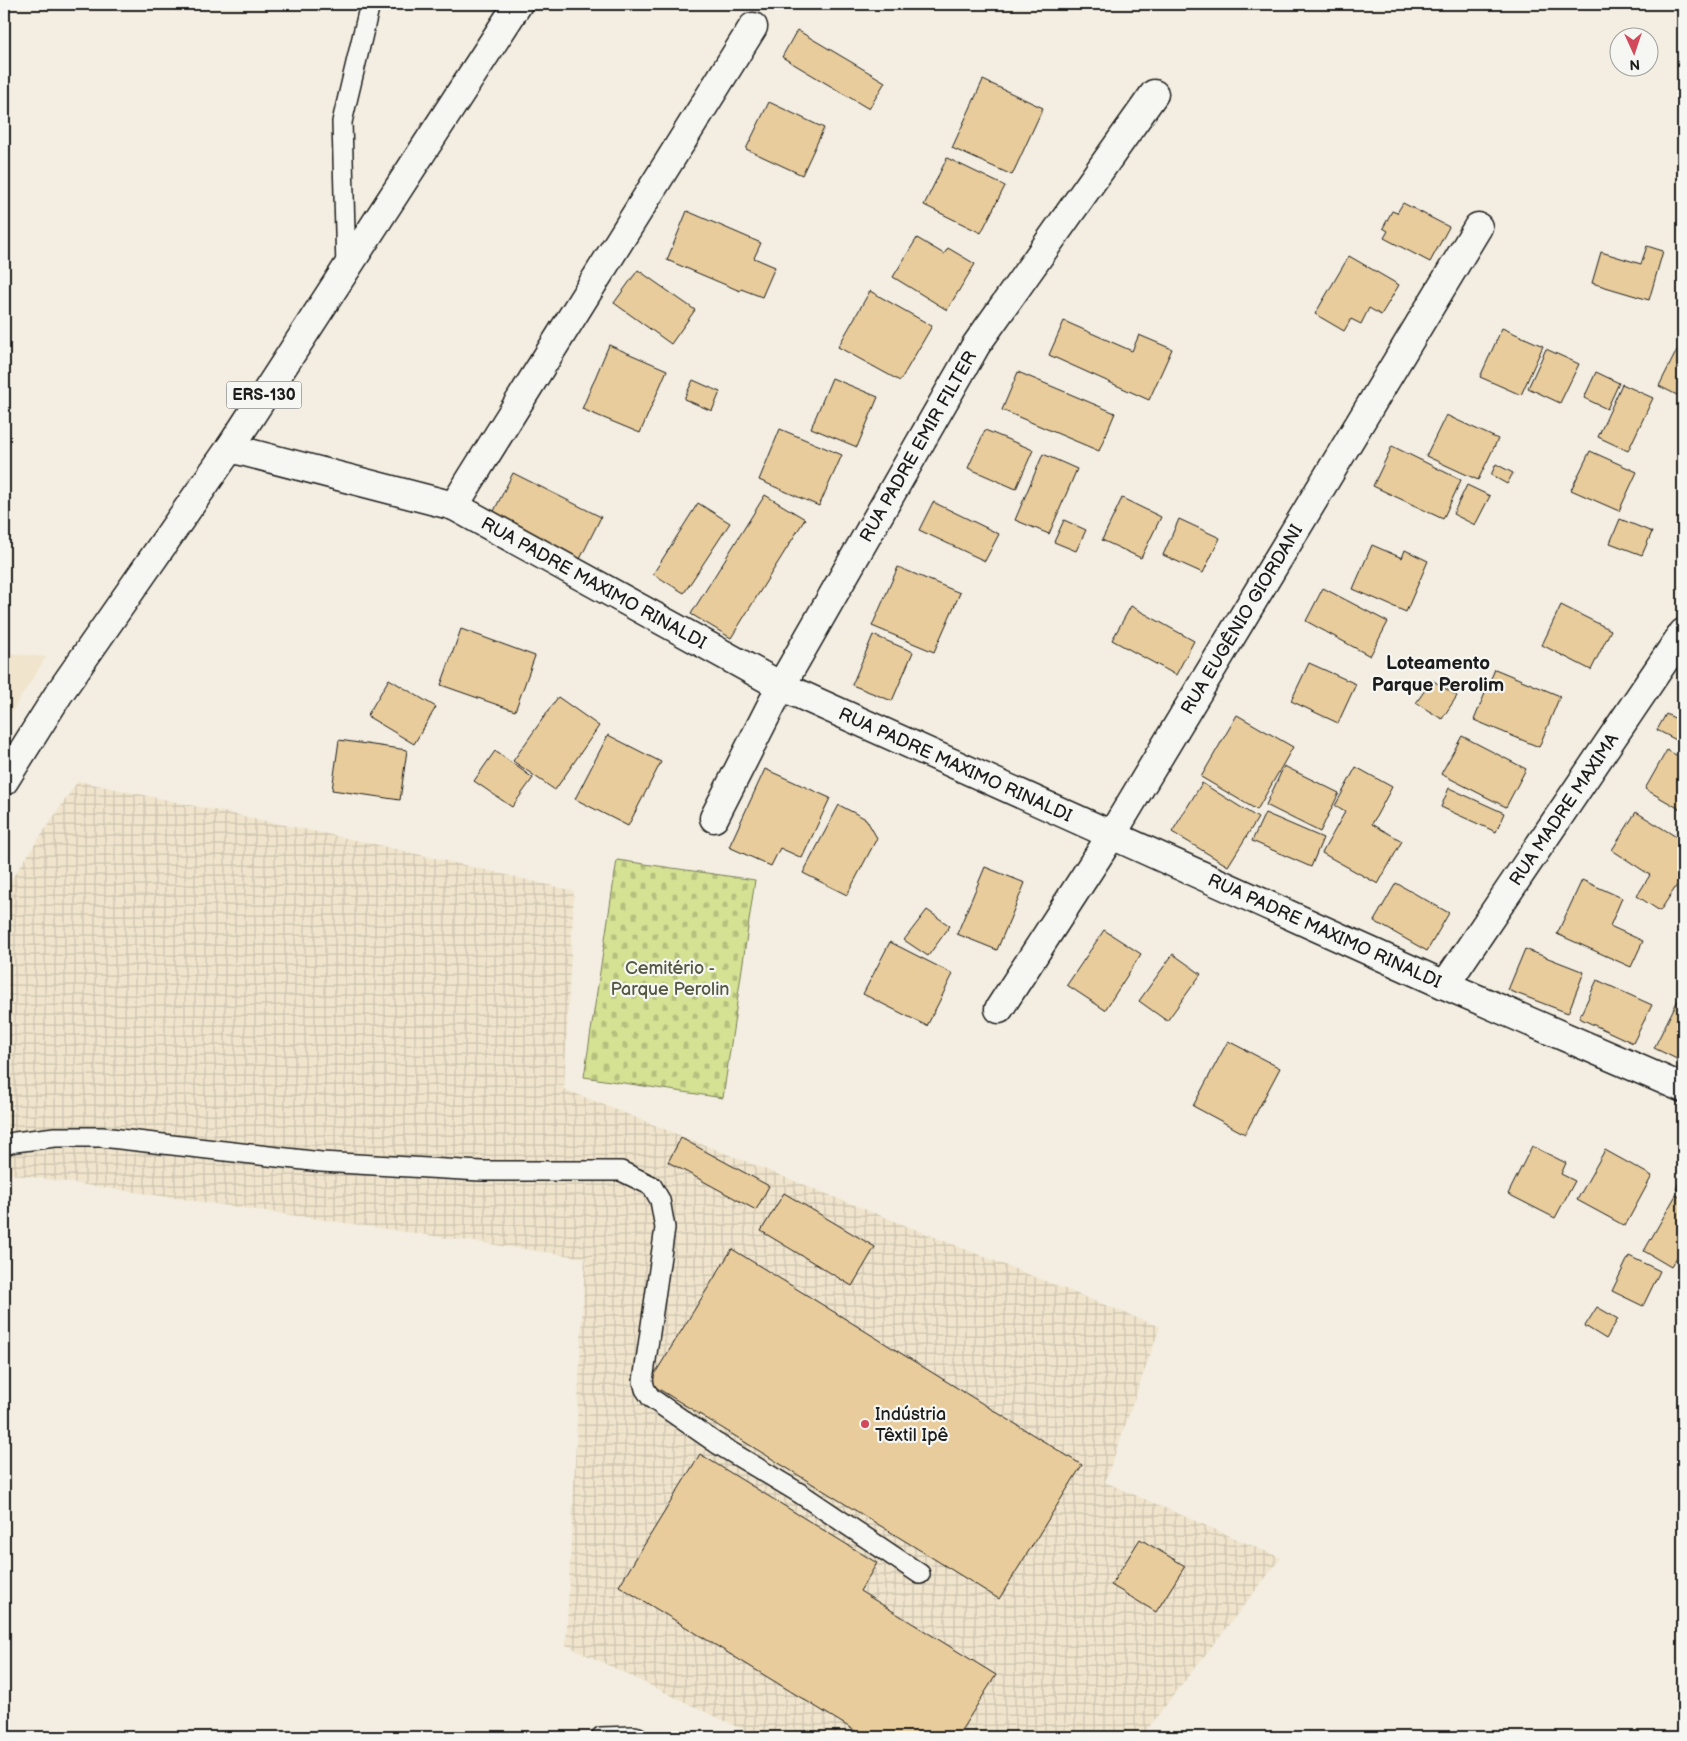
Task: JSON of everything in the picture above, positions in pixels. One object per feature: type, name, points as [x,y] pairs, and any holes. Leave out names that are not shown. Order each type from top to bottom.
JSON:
[{"type":"street","name":"ERS-130","points":[[4,781],[58,695],[230,448],[518,4]]},
{"type":"street","points":[[454,506],[753,27]]},
{"type":"street","name":"RUA PADRE EMIR FILTER","points":[[714,818],[781,686],[976,345],[1154,94]]},
{"type":"street","name":"RUA EUGÊNIO GIORDANI","points":[[999,1009],[1111,836],[1478,227]]},
{"type":"street","name":"RUA PADRE MAXIMO RINALDI","points":[[230,448],[454,506],[781,686],[1445,985],[1683,1088]]},
{"type":"street","name":"RUA MADRE MAXIMA","points":[[1445,985],[1683,633]]},
{"type":"lane","points":[[346,268],[342,122],[370,4]]},
{"type":"lane","points":[[4,1145],[55,1137],[102,1137],[331,1162],[481,1171],[621,1171],[652,1186],[660,1200],[665,1228],[643,1381],[645,1389],[651,1398],[716,1444],[801,1494],[920,1574]]},
{"type":"lane","points":[[601,1737],[638,1737]]},
{"type":"shaded area","points":[[4,653],[46,657],[4,724]]},
{"type":"shaded area","points":[[78,781],[374,844],[574,891],[564,1089],[1160,1327],[1105,1482],[1281,1558],[1141,1737],[758,1737],[566,1645],[585,1258],[4,1173],[4,890]]},
{"type":"green space","name":"Cemitério - Parque Perolin","points":[[617,860],[755,880],[723,1098],[584,1077]]},
{"type":"building","points":[[797,30],[885,82],[869,109],[782,57]]},
{"type":"building","points":[[983,80],[1043,108],[1012,175],[952,148]]},
{"type":"building","points":[[769,102],[824,128],[802,175],[746,149]]},
{"type":"building","points":[[947,158],[1005,186],[981,233],[924,205]]},
{"type":"building","points":[[1403,203],[1449,227],[1430,262],[1384,238],[1388,231],[1383,228],[1392,211],[1397,213]]},
{"type":"building","points":[[687,211],[761,243],[754,258],[775,267],[762,297],[741,289],[740,291],[667,260]]},
{"type":"building","points":[[917,238],[944,254],[948,248],[975,264],[947,310],[893,277]]},
{"type":"building","points":[[1647,246],[1663,251],[1649,300],[1592,283],[1601,252],[1641,264]]},
{"type":"building","points":[[1349,256],[1399,285],[1381,315],[1369,308],[1361,324],[1351,319],[1344,331],[1315,314]]},
{"type":"building","points":[[638,270],[695,310],[671,344],[614,303]]},
{"type":"building","points":[[870,291],[932,326],[900,381],[838,347]]},
{"type":"building","points":[[1064,321],[1132,351],[1139,335],[1172,349],[1149,400],[1049,355]]},
{"type":"building","points":[[1502,328],[1543,346],[1521,395],[1480,377]]},
{"type":"building","points":[[609,345],[667,370],[640,433],[582,409]]},
{"type":"building","points":[[1679,346],[1683,348],[1683,398],[1659,386]]},
{"type":"building","points":[[1546,349],[1579,364],[1560,403],[1528,388]]},
{"type":"building","points":[[1018,372],[1115,413],[1099,451],[1002,410]]},
{"type":"building","points":[[1596,372],[1619,383],[1607,409],[1584,398]]},
{"type":"building","points":[[832,378],[878,397],[857,447],[811,428]]},
{"type":"building","points":[[693,380],[720,392],[712,411],[684,399]]},
{"type":"building","points":[[1622,384],[1653,398],[1628,451],[1598,437]]},
{"type":"building","points":[[1446,415],[1498,439],[1478,480],[1426,456]]},
{"type":"building","points":[[780,429],[842,455],[819,506],[759,480]]},
{"type":"building","points":[[985,430],[1033,450],[1016,489],[968,468]]},
{"type":"building","points":[[1392,446],[1461,480],[1443,519],[1373,486]]},
{"type":"building","points":[[1590,451],[1637,472],[1619,511],[1571,490]]},
{"type":"building","points":[[1043,454],[1077,469],[1049,534],[1015,520]]},
{"type":"building","points":[[1496,464],[1513,473],[1507,484],[1491,475]]},
{"type":"building","points":[[513,473],[601,517],[580,559],[492,515]]},
{"type":"building","points":[[1467,485],[1490,496],[1475,525],[1453,514]]},
{"type":"building","points":[[765,495],[805,519],[731,638],[691,614]]},
{"type":"building","points":[[1122,498],[1161,517],[1141,558],[1102,540]]},
{"type":"building","points":[[933,502],[999,534],[985,561],[919,530]]},
{"type":"building","points":[[698,503],[730,523],[684,593],[653,574]]},
{"type":"building","points":[[1179,519],[1220,538],[1203,573],[1163,555]]},
{"type":"building","points":[[1620,519],[1652,532],[1642,555],[1610,543]]},
{"type":"building","points":[[1064,520],[1086,530],[1076,551],[1054,542]]},
{"type":"building","points":[[1372,545],[1402,558],[1405,550],[1428,561],[1406,612],[1353,589]]},
{"type":"building","points":[[898,567],[960,593],[934,652],[872,626]]},
{"type":"building","points":[[1323,588],[1388,622],[1370,656],[1306,621]]},
{"type":"building","points":[[1561,605],[1611,630],[1591,670],[1542,645]]},
{"type":"building","points":[[1131,606],[1194,641],[1176,675],[1112,640]]},
{"type":"building","points":[[461,629],[535,656],[515,711],[441,685]]},
{"type":"building","points":[[873,635],[913,652],[892,701],[852,685]]},
{"type":"building","points":[[1309,663],[1356,684],[1338,723],[1291,701]]},
{"type":"building","points":[[1495,669],[1560,696],[1539,747],[1474,720]]},
{"type":"building","points":[[389,679],[436,707],[414,744],[367,716]]},
{"type":"building","points":[[1432,680],[1457,696],[1442,719],[1416,703]]},
{"type":"building","points":[[558,697],[599,726],[555,790],[513,761]]},
{"type":"building","points":[[1666,714],[1683,722],[1682,743],[1657,730]]},
{"type":"building","points":[[1237,715],[1293,747],[1257,810],[1201,777]]},
{"type":"building","points":[[608,735],[661,762],[628,826],[575,799]]},
{"type":"building","points":[[1462,736],[1526,769],[1506,807],[1441,774]]},
{"type":"building","points":[[339,740],[407,750],[400,800],[332,790]]},
{"type":"building","points":[[1667,750],[1683,759],[1683,811],[1645,789]]},
{"type":"building","points":[[495,751],[533,778],[512,807],[474,781]]},
{"type":"building","points":[[1284,766],[1339,793],[1320,832],[1266,805]]},
{"type":"building","points":[[1356,767],[1392,787],[1372,824],[1402,841],[1378,884],[1322,853],[1345,812],[1335,806]]},
{"type":"building","points":[[765,769],[830,798],[802,858],[780,848],[771,866],[729,847]]},
{"type":"building","points":[[1202,783],[1258,818],[1228,866],[1172,832]]},
{"type":"building","points":[[1449,788],[1504,813],[1496,832],[1441,807]]},
{"type":"building","points":[[839,805],[866,819],[877,838],[847,895],[803,873]]},
{"type":"building","points":[[1636,812],[1683,841],[1683,876],[1660,911],[1637,896],[1650,875],[1612,850]]},
{"type":"building","points":[[1265,813],[1323,838],[1311,867],[1252,841]]},
{"type":"building","points":[[985,867],[1025,883],[997,950],[957,934]]},
{"type":"building","points":[[1582,880],[1622,898],[1610,926],[1643,941],[1631,967],[1557,934]]},
{"type":"building","points":[[1396,883],[1449,913],[1427,951],[1374,921]]},
{"type":"building","points":[[927,910],[950,926],[928,956],[904,940]]},
{"type":"building","points":[[1104,930],[1141,954],[1105,1010],[1067,985]]},
{"type":"building","points":[[890,942],[953,974],[927,1026],[863,994]]},
{"type":"building","points":[[1525,949],[1584,972],[1568,1013],[1508,990]]},
{"type":"building","points":[[1173,954],[1201,974],[1167,1021],[1139,1001]]},
{"type":"building","points":[[1597,980],[1652,1005],[1633,1043],[1579,1018]]},
{"type":"building","points":[[1678,1000],[1683,1002],[1683,1062],[1654,1048]]},
{"type":"building","points":[[1228,1041],[1280,1068],[1245,1134],[1193,1106]]},
{"type":"building","points":[[681,1138],[769,1186],[756,1210],[668,1162]]},
{"type":"building","points":[[1532,1146],[1566,1163],[1561,1174],[1575,1181],[1555,1218],[1508,1194]]},
{"type":"building","points":[[1605,1150],[1652,1176],[1625,1226],[1577,1200]]},
{"type":"building","points":[[1683,1174],[1683,1192],[1676,1189]]},
{"type":"building","points":[[784,1193],[875,1247],[852,1286],[761,1231]]},
{"type":"building","points":[[1676,1195],[1683,1199],[1683,1247],[1671,1267],[1644,1251]]},
{"type":"building","name":"Indústria Têxtil Ipê","points":[[732,1249],[1082,1465],[999,1599],[649,1383]]},
{"type":"building","points":[[1629,1256],[1660,1271],[1643,1306],[1612,1291]]},
{"type":"building","points":[[1597,1307],[1618,1319],[1606,1339],[1585,1326]]},
{"type":"building","points":[[700,1454],[877,1563],[860,1591],[996,1675],[957,1737],[865,1737],[619,1586]]},
{"type":"building","points":[[1140,1539],[1185,1566],[1156,1612],[1111,1585]]},
{"type":"place","name":"Indústria Têxtil Ipê","points":[[865,1424]]},
{"type":"district","name":"Loteamento Parque Perolim","points":[[1438,674]]}]
